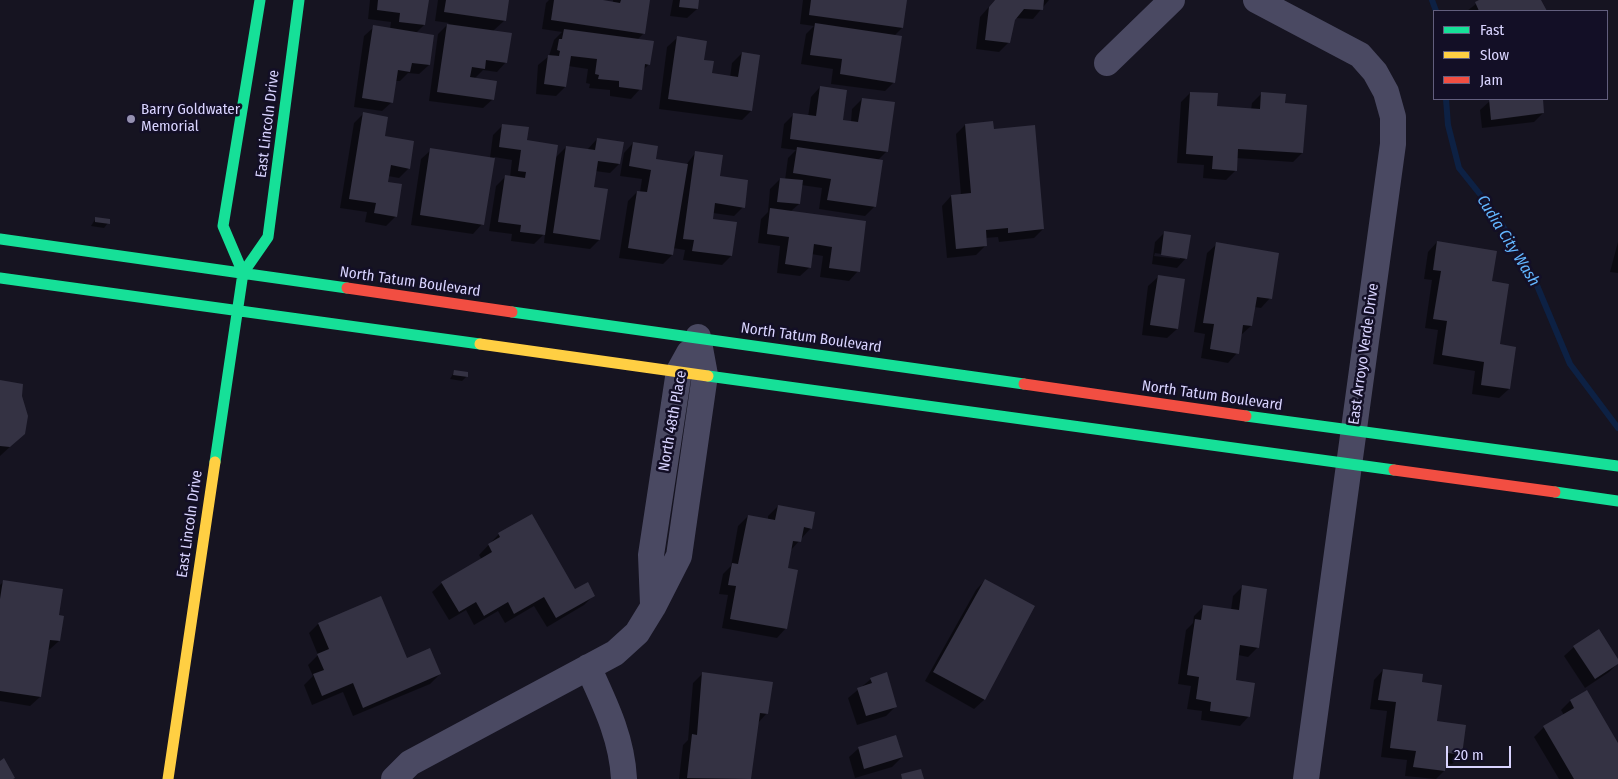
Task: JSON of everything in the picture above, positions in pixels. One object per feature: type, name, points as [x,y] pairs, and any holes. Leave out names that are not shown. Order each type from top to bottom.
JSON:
[{"type":"main road","name":"East Lincoln Drive","points":[[242,273],[223,226],[260,0]]},
{"type":"main road","name":"East Lincoln Drive","points":[[168,779],[242,273],[268,237],[299,0]]},
{"type":"main road","name":"North Tatum Boulevard","points":[[0,239],[1354,431],[1618,466]]},
{"type":"main road","points":[[0,278],[1618,501]]},
{"type":"street","points":[[1107,63],[1172,0]]},
{"type":"street","name":"East Arroyo Verde Drive","points":[[1256,0],[1360,55],[1375,72],[1386,92],[1393,118],[1393,144],[1306,779]]},
{"type":"street","name":"North 48th Place","points":[[653,607],[651,555],[679,371],[698,337]]},
{"type":"street","name":"North 48th Place","points":[[394,779],[410,763],[588,668],[615,652],[637,633],[653,607],[679,556],[705,375],[698,337]]},
{"type":"street","points":[[588,668],[612,720],[623,755],[624,779]]},
{"type":"building","points":[[378,0],[429,0],[425,25],[399,22],[400,13],[377,10]]},
{"type":"building","points":[[446,0],[509,0],[506,21],[444,12]]},
{"type":"building","points":[[554,0],[603,0],[620,3],[621,0],[650,0],[645,34],[551,20]]},
{"type":"building","points":[[680,0],[699,0],[698,9],[679,7]]},
{"type":"building","points":[[811,0],[907,0],[903,28],[809,15]]},
{"type":"building","points":[[995,0],[1044,0],[1043,10],[1024,9],[1015,20],[1010,43],[985,40],[989,7]]},
{"type":"building","points":[[1479,0],[1541,0],[1546,10],[1479,10],[1475,2]]},
{"type":"building","points":[[815,23],[902,36],[895,83],[840,74],[842,59],[810,55]]},
{"type":"building","points":[[447,24],[512,33],[507,63],[486,60],[485,69],[472,67],[470,77],[497,81],[494,100],[437,92]]},
{"type":"building","points":[[373,25],[434,35],[430,65],[412,63],[410,72],[398,70],[393,103],[362,98]]},
{"type":"building","points":[[564,29],[654,41],[650,65],[645,64],[642,90],[619,87],[619,81],[598,79],[599,75],[595,74],[597,59],[571,56],[566,87],[544,84],[548,55],[559,56],[560,51],[557,50],[559,39],[562,39]]},
{"type":"building","points":[[677,36],[707,41],[704,60],[714,61],[712,73],[738,77],[742,52],[760,55],[752,111],[668,99]]},
{"type":"building","points":[[820,86],[847,90],[843,120],[858,122],[862,98],[895,102],[888,152],[790,139],[793,113],[816,116]]},
{"type":"building","points":[[1190,92],[1218,93],[1217,106],[1260,109],[1261,92],[1286,94],[1285,103],[1307,105],[1303,153],[1238,149],[1237,171],[1212,169],[1213,156],[1186,154]]},
{"type":"building","points":[[1489,100],[1543,100],[1544,113],[1491,120]]},
{"type":"building","points":[[363,112],[388,117],[385,136],[414,141],[410,169],[391,165],[388,182],[402,184],[397,217],[374,213],[376,203],[349,199]]},
{"type":"building","points":[[993,121],[994,129],[1035,125],[1044,229],[1008,233],[1008,228],[986,230],[987,246],[956,249],[951,195],[971,193],[965,124]]},
{"type":"building","points":[[502,124],[529,127],[527,140],[558,145],[545,235],[520,232],[521,225],[498,222],[505,175],[525,178],[526,172],[518,171],[521,150],[499,147]]},
{"type":"building","points":[[597,138],[624,142],[620,164],[598,161],[594,187],[608,189],[600,240],[553,233],[566,146],[595,150]]},
{"type":"building","points":[[633,142],[658,146],[656,159],[688,164],[673,255],[628,248],[637,191],[647,192],[651,170],[629,166]]},
{"type":"building","points":[[797,147],[883,160],[876,207],[827,200],[831,179],[793,173]]},
{"type":"building","points":[[430,148],[495,158],[484,225],[420,215]]},
{"type":"building","points":[[695,151],[723,155],[720,176],[748,180],[745,208],[715,203],[713,219],[737,222],[732,256],[692,251],[694,240],[683,239]]},
{"type":"building","points":[[780,178],[803,180],[800,204],[777,202]]},
{"type":"building","points":[[770,208],[866,221],[860,272],[829,268],[832,247],[814,244],[811,268],[785,264],[789,237],[767,234]]},
{"type":"building","points":[[95,217],[110,219],[110,224],[95,222]]},
{"type":"building","points":[[1164,231],[1191,235],[1187,259],[1161,255]]},
{"type":"building","points":[[1437,241],[1497,251],[1492,281],[1509,284],[1500,344],[1516,347],[1510,389],[1481,385],[1484,362],[1442,355],[1447,321],[1433,319],[1441,271],[1433,270]]},
{"type":"building","points":[[1216,242],[1279,253],[1272,299],[1257,297],[1252,326],[1243,325],[1239,354],[1210,349],[1214,324],[1203,323]]},
{"type":"building","points":[[1158,275],[1185,279],[1178,329],[1150,325]]},
{"type":"building","points":[[454,370],[468,372],[468,377],[453,375]]},
{"type":"building","points":[[0,380],[23,384],[22,396],[28,416],[25,434],[10,447],[0,446]]},
{"type":"building","points":[[778,505],[815,512],[812,529],[804,527],[801,542],[793,541],[788,568],[798,570],[787,629],[730,619],[736,586],[728,585],[732,563],[738,564],[748,515],[775,520]]},
{"type":"building","points":[[532,514],[575,589],[588,582],[595,596],[556,618],[544,597],[514,614],[508,602],[484,616],[476,602],[459,612],[441,582],[492,552],[488,544],[500,537],[498,533]]},
{"type":"building","points":[[985,579],[1035,606],[985,700],[933,672]]},
{"type":"building","points":[[3,580],[63,589],[59,615],[64,616],[60,641],[50,640],[41,697],[0,691],[0,599]]},
{"type":"building","points":[[1242,585],[1267,589],[1259,648],[1240,645],[1236,680],[1255,683],[1250,717],[1210,711],[1211,702],[1196,699],[1199,677],[1187,675],[1195,619],[1201,620],[1203,605],[1239,610]]},
{"type":"building","points":[[381,596],[407,658],[430,648],[441,674],[363,708],[353,683],[322,696],[313,674],[324,670],[317,654],[329,649],[318,623]]},
{"type":"building","points":[[1599,629],[1618,659],[1618,664],[1595,679],[1573,646]]},
{"type":"building","points":[[1383,669],[1423,674],[1422,682],[1442,685],[1437,721],[1466,725],[1462,755],[1448,753],[1445,771],[1413,767],[1416,751],[1390,748],[1396,702],[1378,700]]},
{"type":"building","points":[[702,672],[773,682],[768,714],[760,713],[751,779],[687,778],[692,734],[697,735]]},
{"type":"building","points":[[887,672],[897,707],[866,716],[857,688],[872,683],[870,678]]},
{"type":"building","points":[[1587,690],[1618,743],[1618,779],[1574,779],[1543,726],[1574,708],[1570,700]]},
{"type":"building","points":[[896,735],[903,757],[864,769],[858,747]]},
{"type":"building","points":[[4,758],[15,778],[13,779],[0,779],[0,761]]},
{"type":"building","points":[[921,769],[924,779],[902,779],[901,774]]},
{"type":"waterway","name":"Cudia City Wash","points":[[1432,0],[1436,10]]},
{"type":"waterway","name":"Cudia City Wash","points":[[1446,100],[1448,125],[1459,168],[1495,213],[1533,276],[1570,364],[1618,428]]},
{"type":"traffic: fast","points":[[243,273],[223,226],[260,0]]},
{"type":"traffic: fast","points":[[215,462],[243,273],[268,237],[299,0]]},
{"type":"traffic: fast","points":[[0,239],[347,288]]},
{"type":"traffic: fast","points":[[0,278],[480,344]]},
{"type":"traffic: fast","points":[[512,312],[1024,384]]},
{"type":"traffic: fast","points":[[708,376],[1394,470]]},
{"type":"traffic: fast","points":[[1246,416],[1618,466]]},
{"type":"traffic: fast","points":[[1555,492],[1618,501]]},
{"type":"traffic: slow","points":[[480,344],[708,376]]},
{"type":"traffic: slow","points":[[168,779],[215,462]]},
{"type":"traffic: jam","points":[[347,288],[512,312]]},
{"type":"traffic: jam","points":[[1024,384],[1246,416]]},
{"type":"traffic: jam","points":[[1394,470],[1555,492]]},
{"type":"place","name":"Barry Goldwater Memorial","points":[[131,119]]}]
